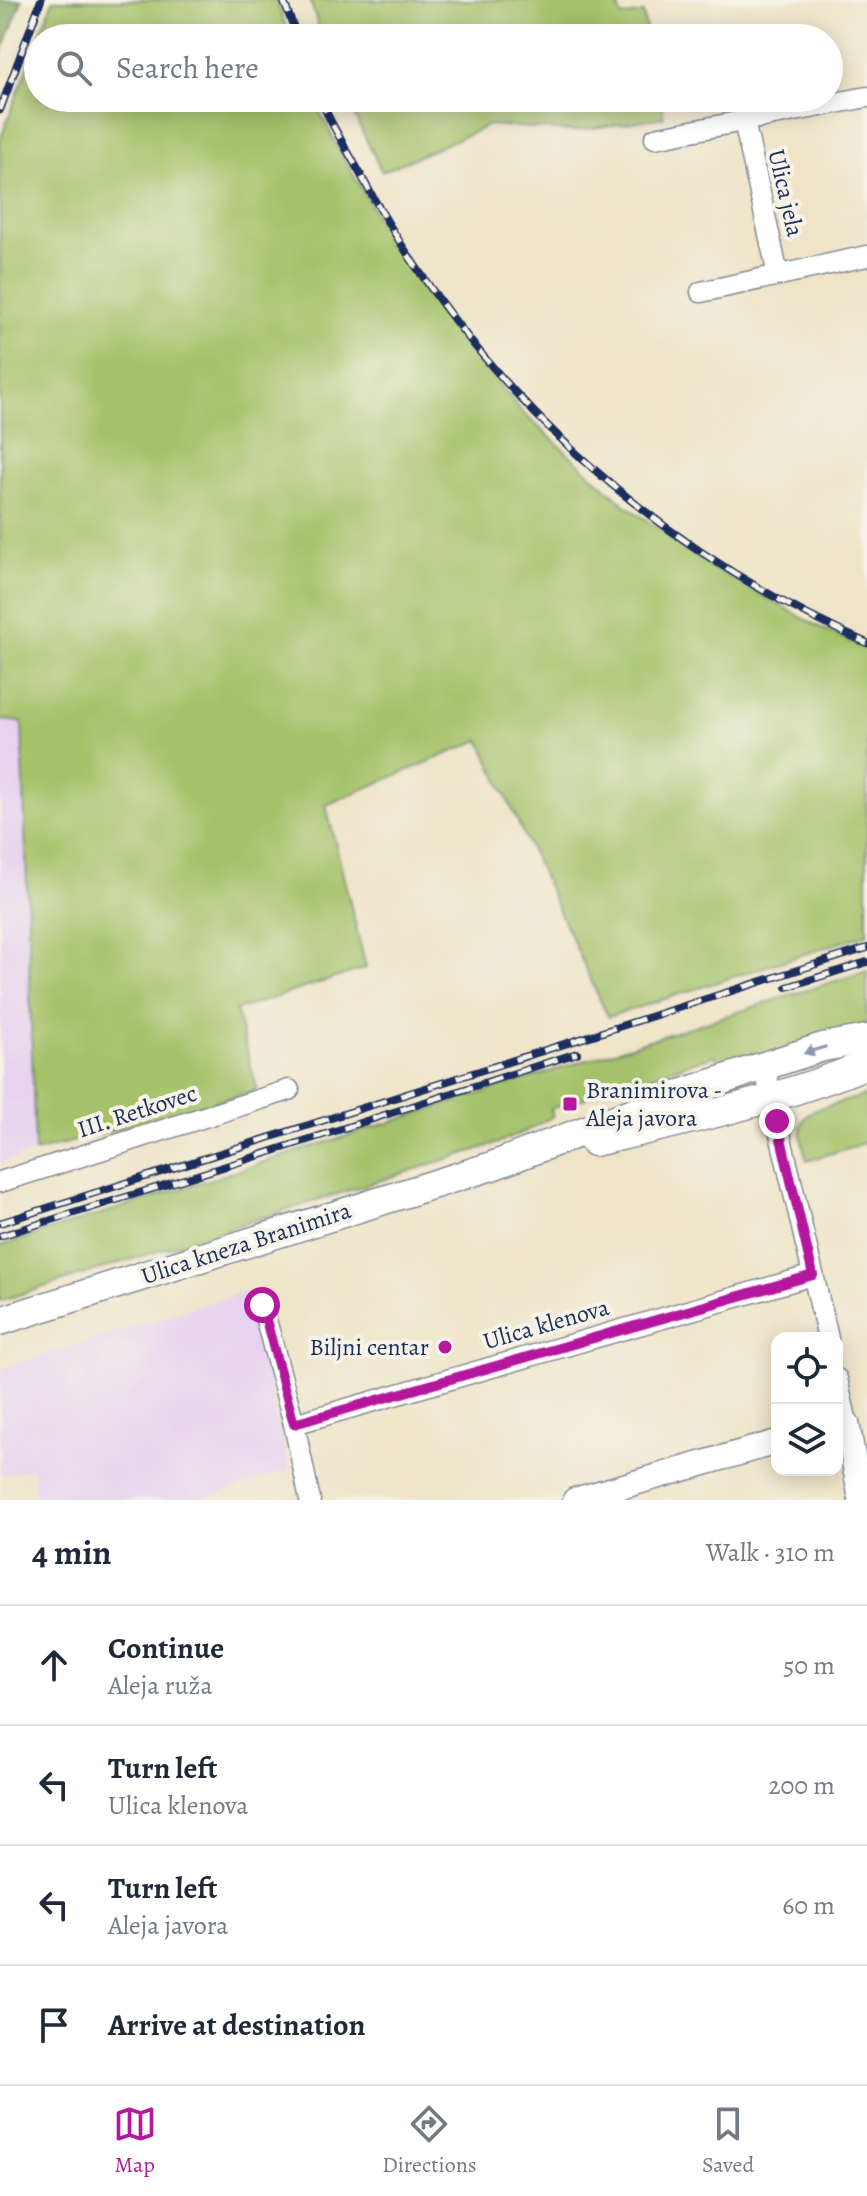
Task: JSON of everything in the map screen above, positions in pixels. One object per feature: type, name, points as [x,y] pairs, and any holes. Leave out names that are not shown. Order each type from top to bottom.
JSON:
[{"type":"main road","name":"Ulica kneza Branimira","points":[[0,1321],[492,1166],[678,1095],[764,1066],[823,1047],[867,1039]]},
{"type":"main road","name":"Ulica kneza Branimira","points":[[492,1166],[682,1121],[836,1077],[867,1064]]},
{"type":"street","name":"Ulica jela","points":[[843,102],[867,97]]},
{"type":"street","name":"Ulica jela","points":[[655,138],[790,112]]},
{"type":"street","name":"Ulica jela","points":[[744,121],[778,275]]},
{"type":"street","points":[[701,292],[867,256]]},
{"type":"street","points":[[764,1066],[827,1332]]},
{"type":"street","name":"III. Retkovec","points":[[0,1182],[289,1090]]},
{"type":"street","name":"Ulica klenova","points":[[294,1424],[813,1275]]},
{"type":"street","points":[[262,1305],[294,1424],[310,1500]]},
{"type":"street","points":[[843,1399],[850,1422],[861,1500]]},
{"type":"street","points":[[575,1500],[771,1444]]},
{"type":"shaded area","points":[[0,720],[22,721],[35,1152],[0,1164]]},
{"type":"shaded area","points":[[242,1292],[248,1296],[290,1470],[199,1500],[37,1500],[33,1469],[0,1474],[0,1369]]},
{"type":"green space","points":[[0,0],[22,0],[0,58]]},
{"type":"green space","points":[[53,0],[276,0],[285,24],[44,24]]},
{"type":"green space","points":[[310,0],[617,0],[621,17],[643,13],[645,24],[318,24]]},
{"type":"green space","points":[[24,77],[24,112],[320,112],[387,234],[468,346],[522,412],[624,504],[713,568],[821,628],[867,649],[867,934],[608,1017],[480,740],[326,805],[366,968],[236,1010],[257,1090],[35,1152],[22,722],[0,720],[0,140]]},
{"type":"green space","points":[[353,112],[663,112],[664,117],[574,131],[489,125],[382,172]]},
{"type":"green space","points":[[867,971],[867,1024],[721,1070],[715,1055],[551,1109],[553,1116],[498,1143],[0,1301],[0,1246]]},
{"type":"green space","points":[[867,1095],[867,1142],[807,1161],[801,1133],[808,1115],[814,1110]]},
{"type":"railway","points":[[32,24],[41,0]]},
{"type":"railway","points":[[283,0],[292,24]]},
{"type":"railway","points":[[0,110],[24,46]]},
{"type":"railway","points":[[326,112],[408,254],[459,325],[515,392],[576,453],[642,509],[713,560],[788,604],[867,643]]},
{"type":"railway","points":[[0,1223],[867,948]]},
{"type":"railway","points":[[787,987],[867,962]]},
{"type":"railway","points":[[0,1236],[577,1053]]},
{"type":"place","name":"Branimirova - Aleja javora","points":[[570,1104]]},
{"type":"place","name":"Biljni centar","points":[[445,1347]]},
{"type":"route","points":[[262,1305],[294,1424],[813,1275],[777,1121]]}]
